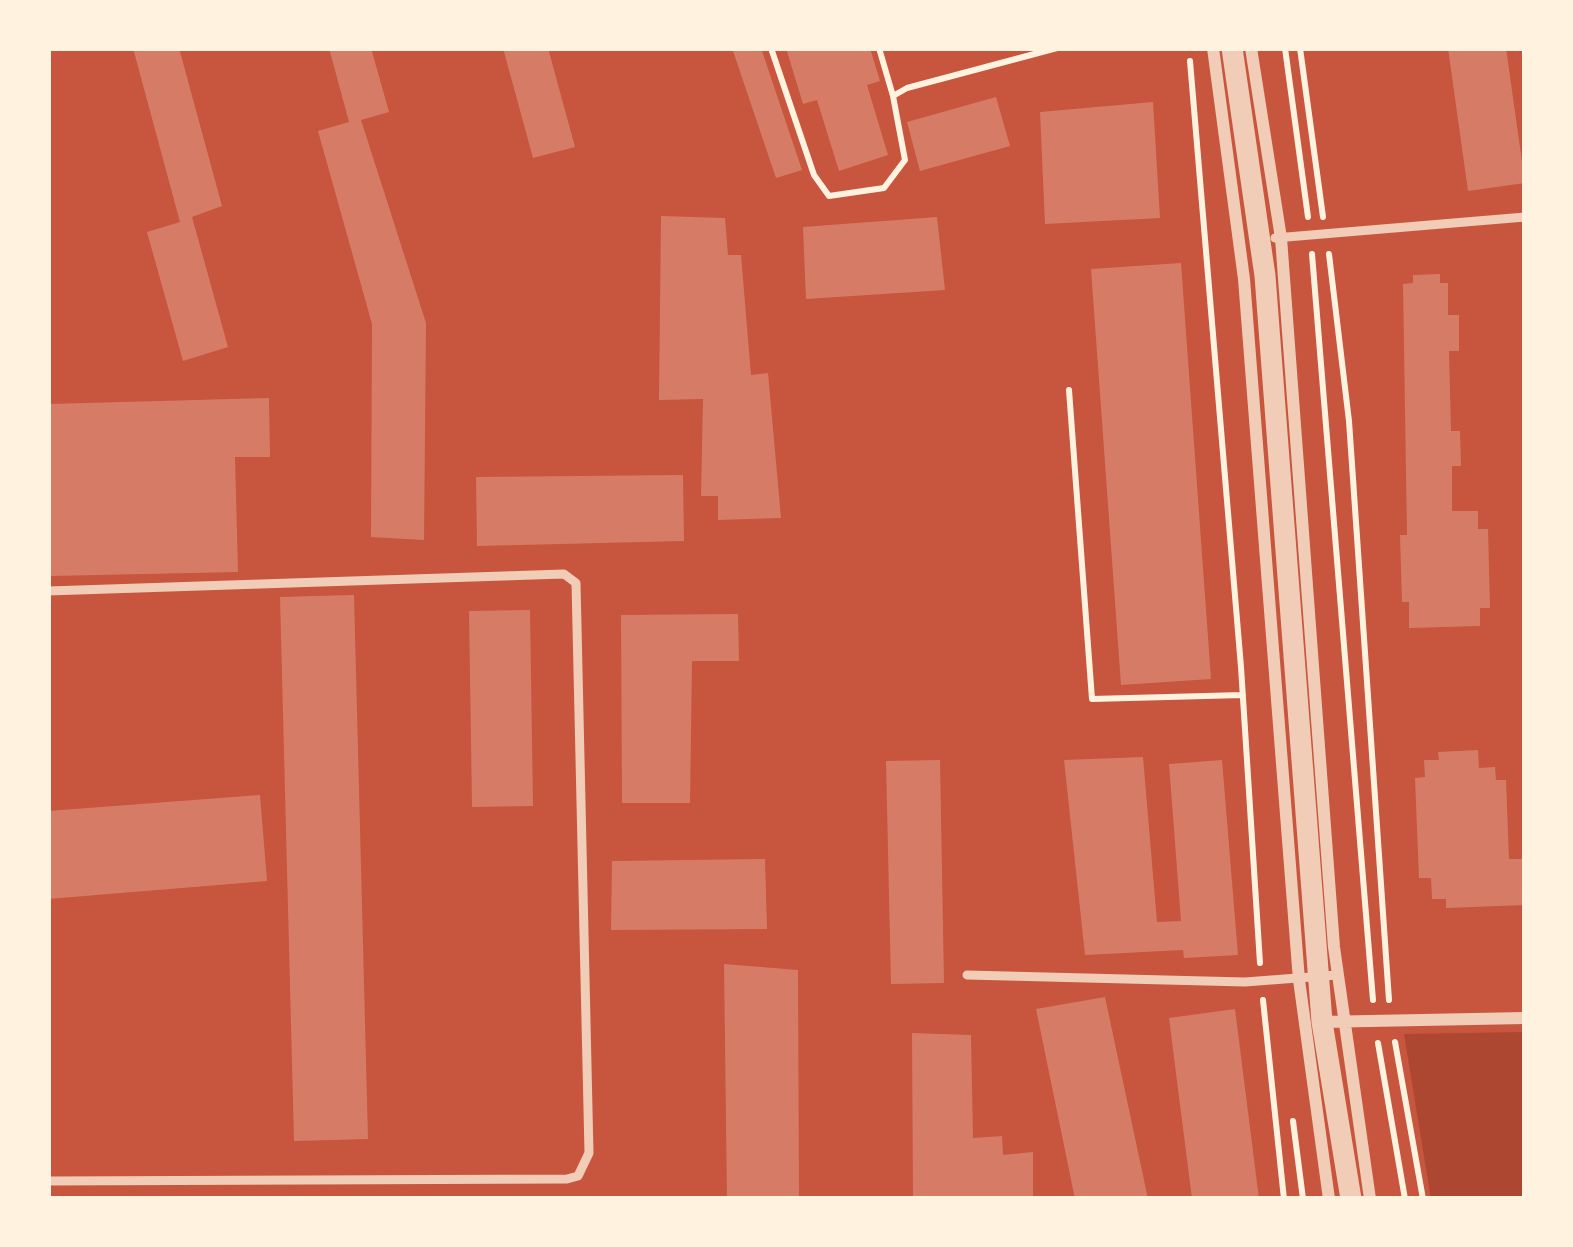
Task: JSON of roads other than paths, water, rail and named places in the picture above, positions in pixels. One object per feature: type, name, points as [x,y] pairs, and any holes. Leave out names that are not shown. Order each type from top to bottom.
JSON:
[{"type":"street","points":[[1213,48],[1260,239]]},
{"type":"street","points":[[1232,48],[1260,239]]},
{"type":"street","points":[[1251,48],[1260,239],[1318,977],[1351,1199]]},
{"type":"street","points":[[1323,1022],[1525,1018]]},
{"type":"street","points":[[1323,1022],[1329,1199]]},
{"type":"street","points":[[1323,1022],[1370,1199]]},
{"type":"lane","points":[[1260,239],[1525,217]]},
{"type":"lane","points":[[48,591],[564,574],[576,584],[589,1153],[578,1176],[567,1179],[48,1181]]},
{"type":"lane","points":[[967,975],[1318,977]]}]
